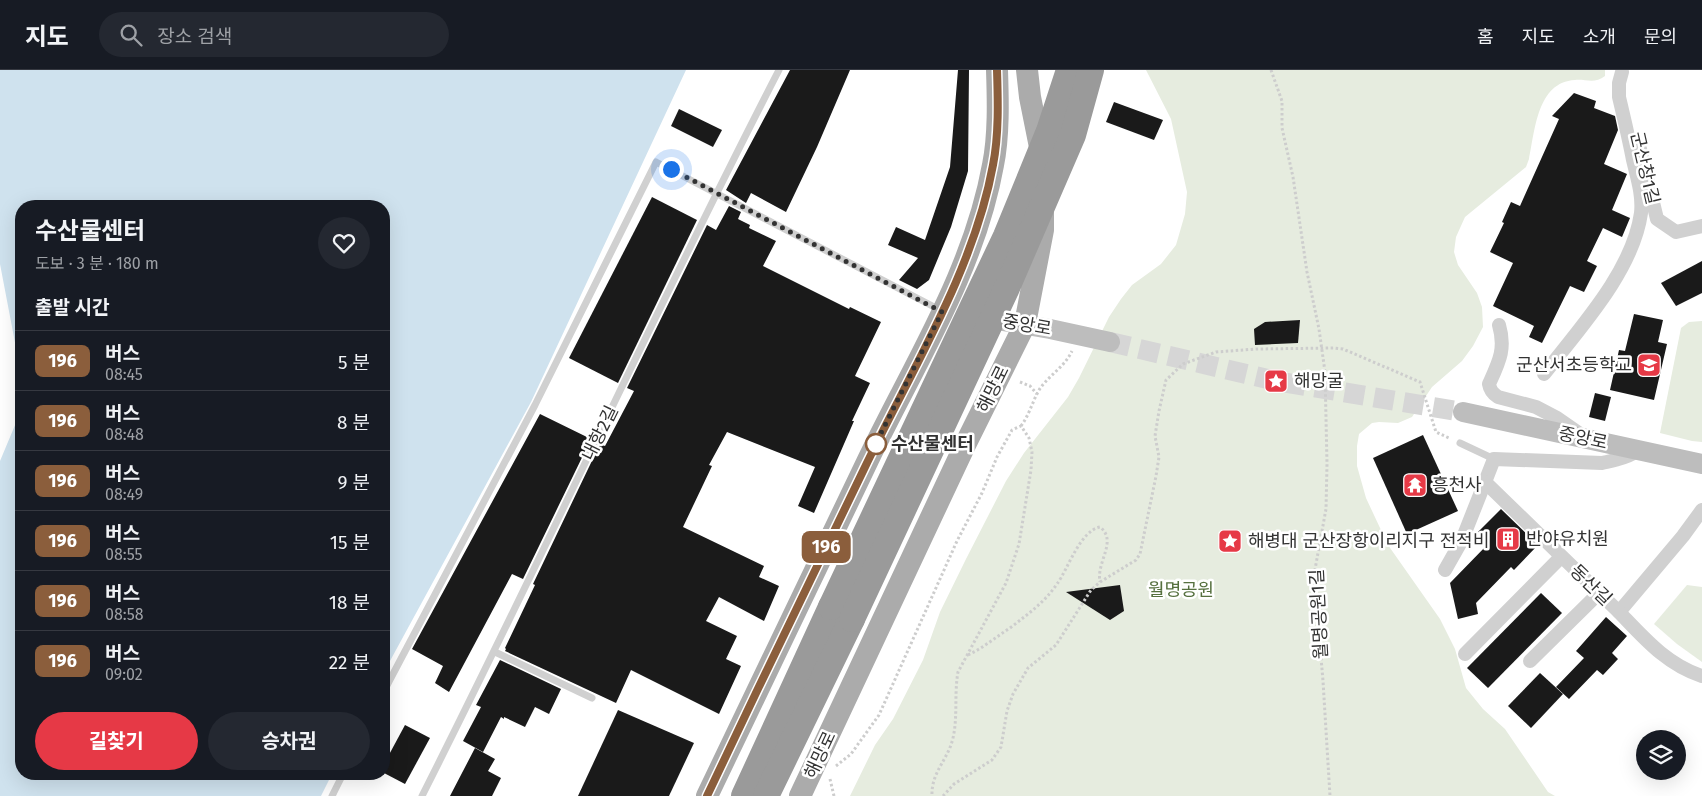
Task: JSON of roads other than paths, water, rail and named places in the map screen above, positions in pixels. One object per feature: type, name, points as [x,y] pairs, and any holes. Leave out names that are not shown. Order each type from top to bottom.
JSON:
[{"type":"highway","points":[[766,796],[842,613],[1006,236],[1049,131],[1069,70]]},
{"type":"highway","points":[[744,796],[842,613],[1010,281],[1073,135],[1091,70]]},
{"type":"main road","points":[[707,796],[896,403],[954,288],[978,223],[994,164],[998,102],[997,70]]},
{"type":"main road","name":"해망로","points":[[800,796],[1024,324],[1043,230],[1044,163],[1030,97],[1027,70]]},
{"type":"main road","points":[[896,403],[919,374],[936,365],[955,366],[966,378],[968,399],[965,445]]},
{"type":"street","name":"군산창1길","points":[[1622,71],[1657,219],[1676,232],[1702,226]]},
{"type":"street","points":[[1544,374],[1600,301],[1620,271],[1636,233],[1641,211],[1639,188],[1619,97],[1619,83],[1622,71]]},
{"type":"street","name":"중앙로","points":[[942,312],[1024,324],[1110,342]]},
{"type":"street","points":[[1499,325],[1502,335],[1502,350],[1489,384],[1493,394],[1536,407],[1557,418],[1587,439]]},
{"type":"street","name":"중앙로","points":[[1463,412],[1702,464]]},
{"type":"street","points":[[1445,570],[1462,540],[1494,459],[1602,463],[1619,460],[1639,450]]},
{"type":"street","name":"동산길","points":[[1485,482],[1619,612],[1683,536],[1702,510]]},
{"type":"street","points":[[1465,654],[1561,556]]},
{"type":"street","points":[[1530,661],[1599,593]]},
{"type":"street","points":[[1619,612],[1659,653],[1679,667],[1702,676]]},
{"type":"lane","name":"내항2길","points":[[422,796],[495,652],[716,192],[779,70]]},
{"type":"lane","points":[[390,680],[535,404],[656,162],[942,312]]},
{"type":"lane","points":[[1460,444],[1494,459]]},
{"type":"lane","points":[[495,652],[592,698]]},
{"type":"lane","points":[[332,796],[340,780]]},
{"type":"water","points":[[0,70],[686,70],[531,402],[390,661],[390,200],[15,200],[15,343],[0,264]]},
{"type":"water","points":[[15,425],[15,780],[329,780],[321,796],[0,796],[0,461]]},
{"type":"tunnel","points":[[1110,342],[1276,381],[1463,412]]},
{"type":"place","name":"군산서초등학교","points":[[1649,365]]},
{"type":"place","name":"해망굴","points":[[1276,381]]},
{"type":"place","name":"수산물센터","points":[[876,444]]},
{"type":"place","name":"흥천사","points":[[1415,485]]},
{"type":"place","name":"반야유치원","points":[[1508,539]]},
{"type":"place","name":"해병대 군산장항이리지구 전적비","points":[[1230,541]]},
{"type":"park label","name":"월명공원","points":[[1181,590]]}]
